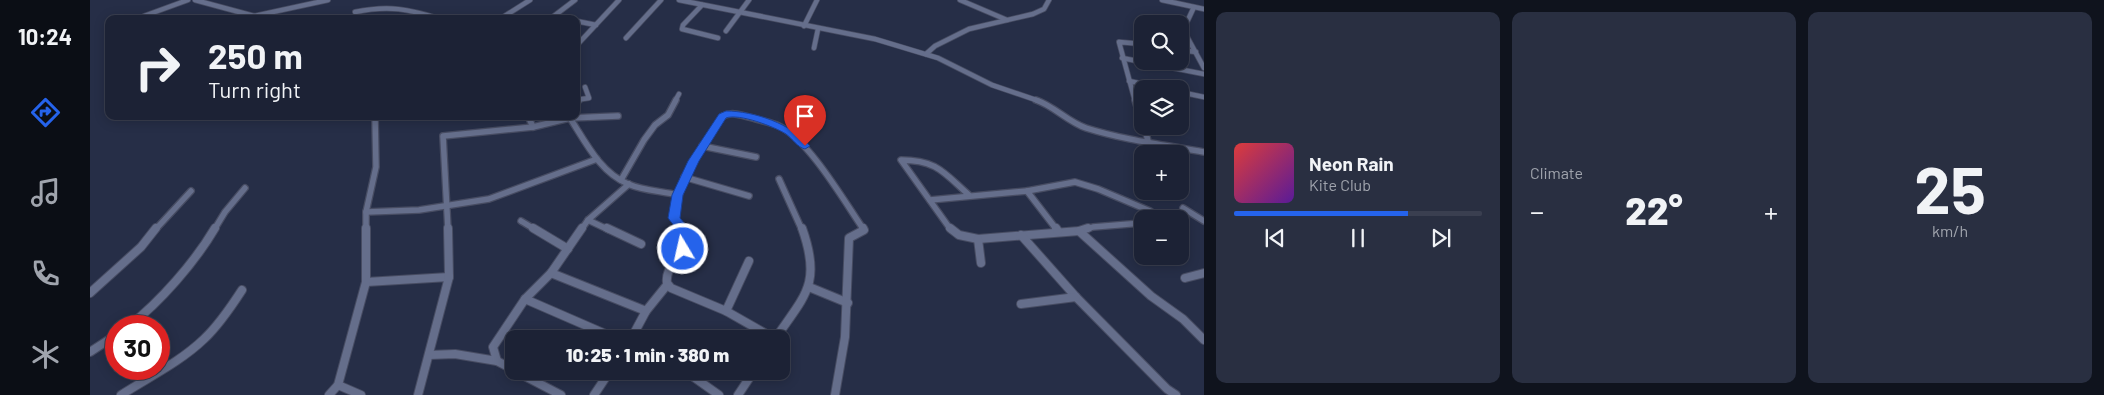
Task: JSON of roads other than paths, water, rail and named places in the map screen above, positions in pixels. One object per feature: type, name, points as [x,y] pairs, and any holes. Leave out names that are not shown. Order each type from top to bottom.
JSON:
[{"type":"street","points":[[147,15],[188,0]]},
{"type":"street","points":[[195,0],[250,15]]},
{"type":"street","points":[[259,15],[328,0]]},
{"type":"street","points":[[506,15],[530,0]]},
{"type":"street","points":[[556,15],[575,0]]},
{"type":"street","points":[[580,43],[620,0]]},
{"type":"street","points":[[626,38],[661,0]]},
{"type":"street","points":[[679,0],[740,11],[818,29],[869,37],[926,54],[960,68],[992,85],[1046,103],[1084,127],[1204,152]]},
{"type":"street","points":[[726,31],[749,0]]},
{"type":"street","points":[[804,26],[817,0]]},
{"type":"street","points":[[960,0],[1007,20]]},
{"type":"street","points":[[926,54],[935,46],[969,29],[1044,9],[1049,0]]},
{"type":"street","points":[[1162,0],[1204,9]]},
{"type":"street","points":[[702,4],[684,24],[682,29],[718,38]]},
{"type":"street","points":[[355,12],[381,6],[400,6],[428,15]]},
{"type":"street","points":[[1194,7],[1184,32],[1204,68]]},
{"type":"street","points":[[580,22],[596,25]]},
{"type":"street","points":[[814,48],[818,29]]},
{"type":"street","points":[[1134,43],[1119,42],[1134,97]]},
{"type":"street","points":[[1189,51],[1196,52]]},
{"type":"street","points":[[1122,58],[1204,74]]},
{"type":"street","points":[[1129,81],[1134,82]]},
{"type":"street","points":[[580,99],[589,98],[585,87]]},
{"type":"street","points":[[621,180],[644,140],[655,125],[668,115],[679,94]]},
{"type":"street","points":[[1189,94],[1204,97]]},
{"type":"street","points":[[636,330],[646,311],[666,285],[666,274],[683,249],[684,230],[674,218],[678,195],[684,177],[702,146],[723,116],[731,113],[778,125],[791,133],[805,146],[864,230],[849,238],[848,303],[842,371],[835,395]]},
{"type":"street","points":[[580,118],[618,116]]},
{"type":"street","points":[[329,395],[338,385],[366,282],[366,212],[376,168],[375,120]]},
{"type":"street","points":[[530,120],[533,127]]},
{"type":"street","points":[[418,395],[450,276],[443,136],[533,127],[562,120]]},
{"type":"street","points":[[571,120],[597,159],[611,175],[629,184],[678,195]]},
{"type":"street","points":[[1146,135],[1148,141]]},
{"type":"street","points":[[702,146],[756,157]]},
{"type":"street","points":[[366,212],[419,210],[489,199],[597,159]]},
{"type":"street","points":[[968,195],[937,166],[914,160],[901,160],[954,232],[978,239],[1058,231],[1079,231],[1093,227],[1134,224]]},
{"type":"street","points":[[684,177],[749,196]]},
{"type":"street","points":[[666,285],[726,311],[775,339],[809,287],[812,265],[792,204],[779,179]]},
{"type":"street","points":[[930,200],[1027,191],[1075,182],[1098,189],[1148,210]]},
{"type":"street","points":[[497,362],[493,347],[525,299],[551,273],[588,220],[629,184]]},
{"type":"street","points":[[143,315],[200,253],[225,212],[246,188]]},
{"type":"street","points":[[90,293],[141,247],[154,230],[191,191]]},
{"type":"street","points":[[1027,191],[1058,231]]},
{"type":"street","points":[[1182,208],[1204,222]]},
{"type":"street","points":[[588,220],[641,244]]},
{"type":"street","points":[[521,221],[568,249]]},
{"type":"street","points":[[1079,231],[1151,296],[1183,319],[1204,340]]},
{"type":"street","points":[[1021,235],[1076,297],[1167,389],[1176,395]]},
{"type":"street","points":[[978,239],[981,263]]},
{"type":"street","points":[[726,311],[749,261]]},
{"type":"street","points":[[551,273],[646,311]]},
{"type":"street","points":[[1185,278],[1204,273]]},
{"type":"street","points":[[366,282],[450,276]]},
{"type":"street","points":[[809,287],[848,303]]},
{"type":"street","points":[[121,395],[169,365],[203,340],[226,314],[242,290]]},
{"type":"street","points":[[1021,304],[1076,297]]},
{"type":"street","points":[[525,299],[596,330]]},
{"type":"street","points":[[90,352],[105,342]]},
{"type":"street","points":[[429,354],[446,352],[471,355],[505,366]]},
{"type":"street","points":[[532,380],[561,395]]},
{"type":"street","points":[[594,395],[604,380]]},
{"type":"street","points":[[698,380],[719,395]]},
{"type":"street","points":[[738,395],[748,380]]},
{"type":"street","points":[[338,385],[361,395]]}]
